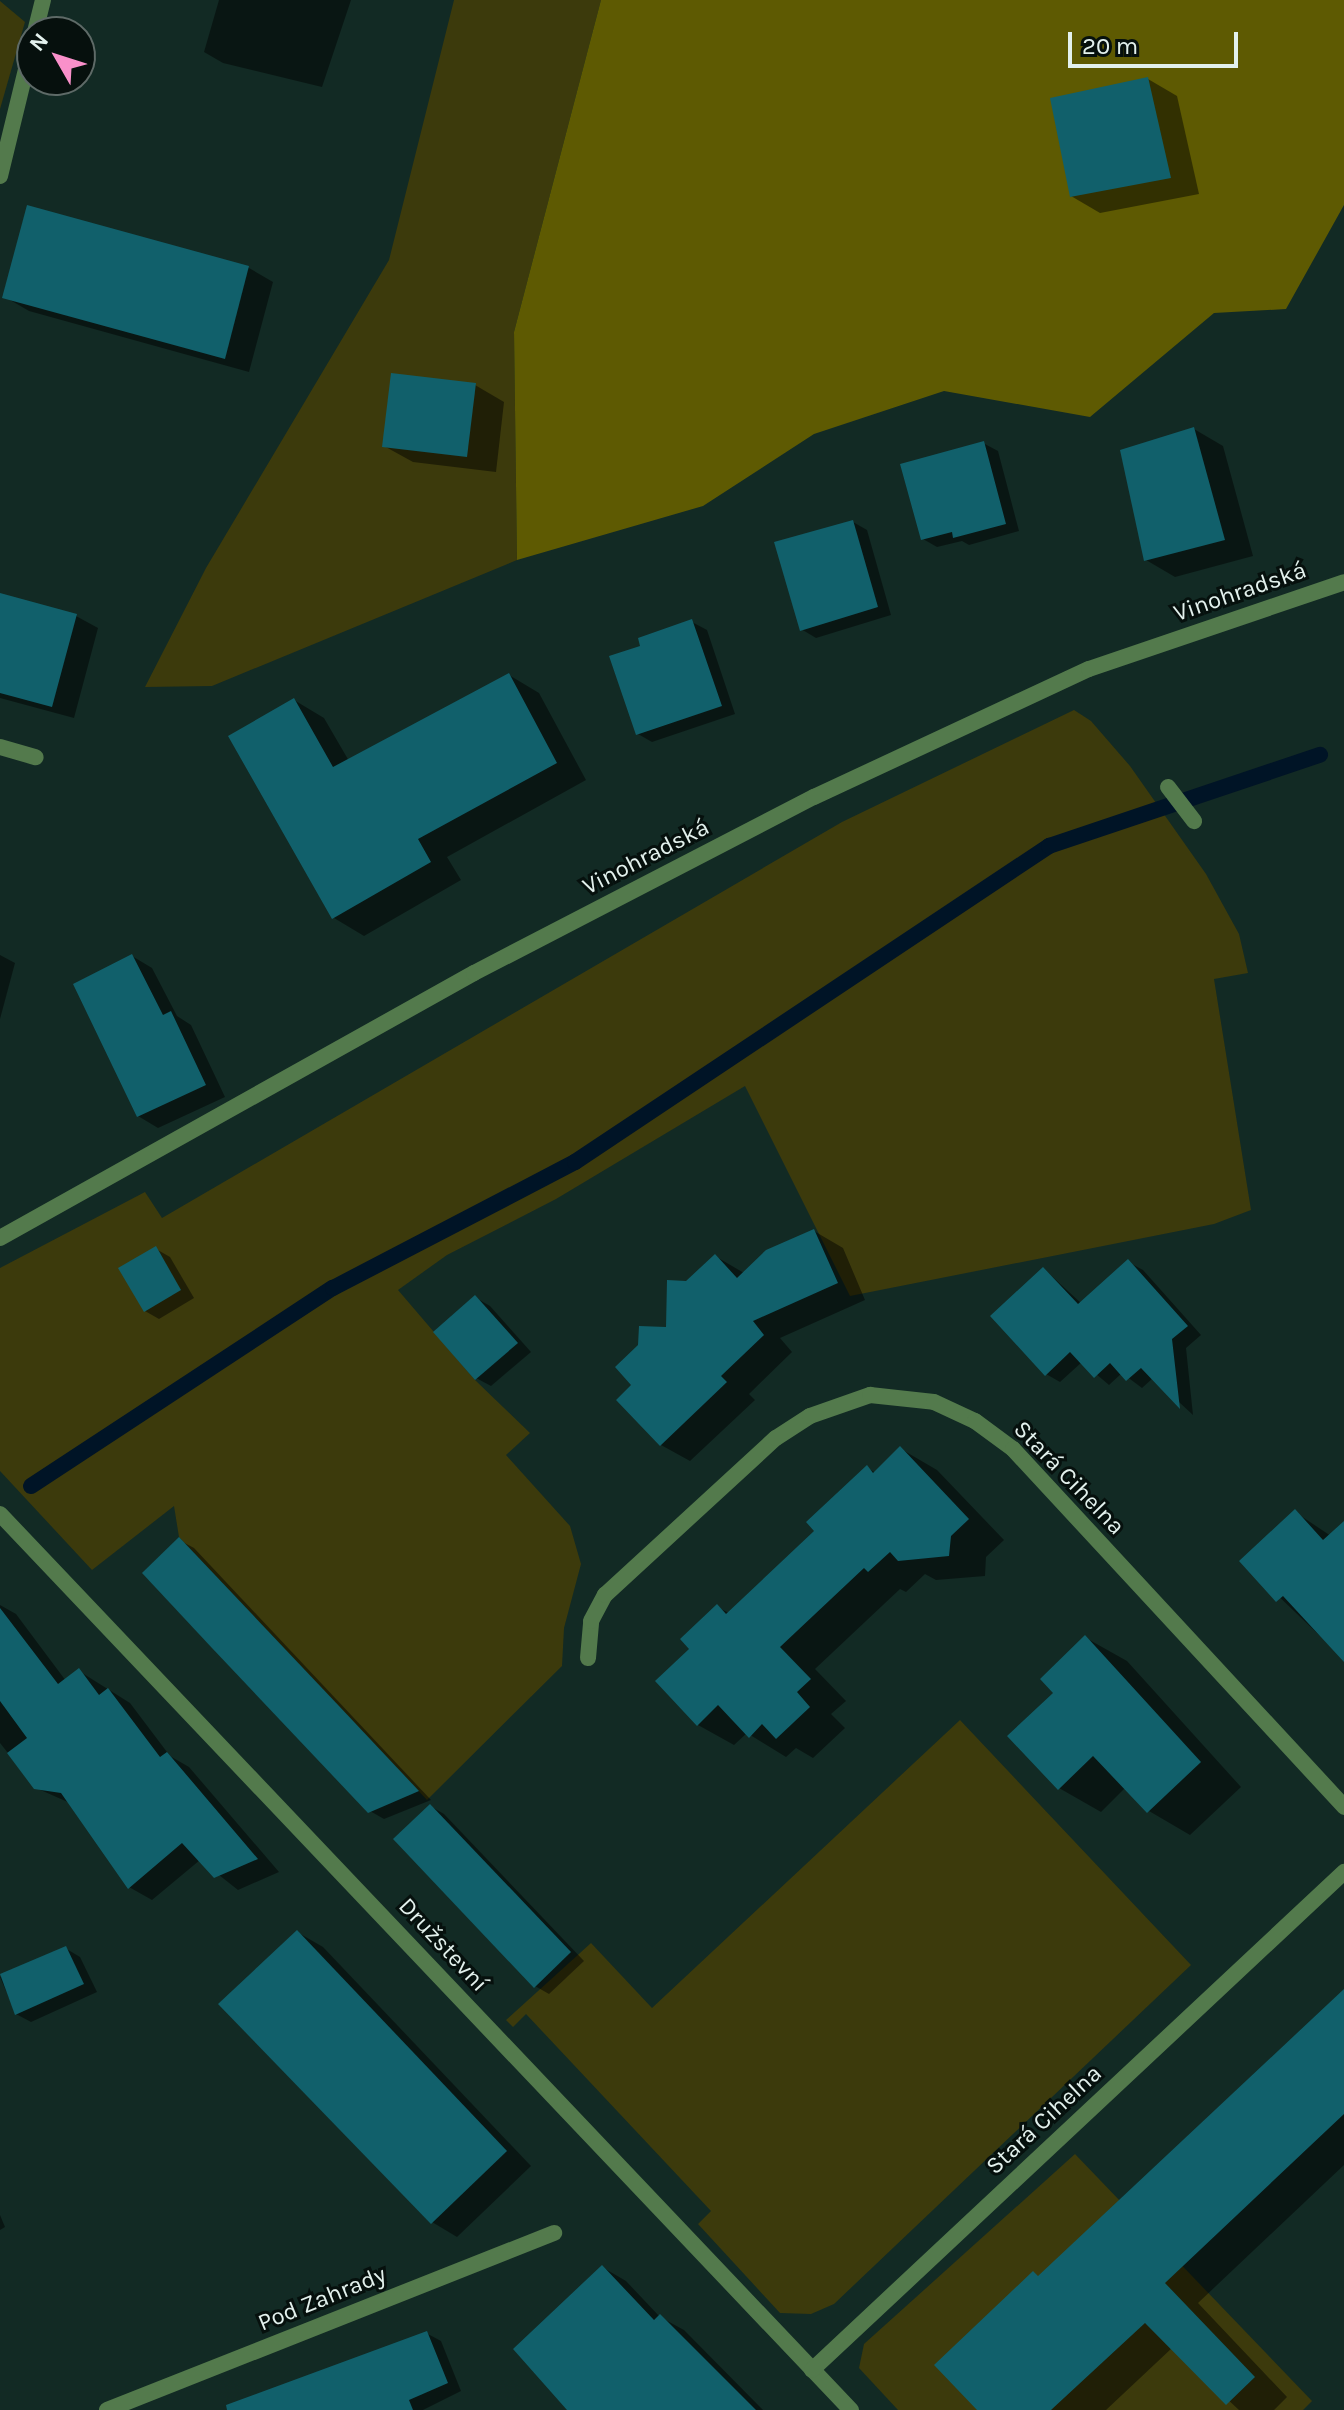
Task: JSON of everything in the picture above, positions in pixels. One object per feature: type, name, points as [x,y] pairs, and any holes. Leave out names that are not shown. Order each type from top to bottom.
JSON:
[{"type":"street","points":[[0,176],[20,96]]},
{"type":"street","name":"Vinohradská","points":[[0,1238],[474,973],[814,797],[1089,669],[1344,582]]},
{"type":"street","points":[[0,747],[36,757]]},
{"type":"street","points":[[1168,787],[1194,821]]},
{"type":"street","name":"Stará Cihelna","points":[[588,1658],[591,1621],[605,1595],[776,1438],[810,1416],[870,1395],[934,1402],[975,1421],[1013,1449],[1344,1807]]},
{"type":"street","name":"Družstevní","points":[[0,1514],[851,2410]]},
{"type":"street","name":"Stará Cihelna","points":[[812,2370],[1344,1872]]},
{"type":"street","name":"Pod Zahrady","points":[[107,2410],[554,2233]]},
{"type":"shaded area","points":[[454,0],[601,0],[514,332],[517,560],[212,686],[145,687],[206,568],[389,260]]},
{"type":"shaded area","points":[[601,0],[1344,0],[1344,205],[1286,309],[1214,313],[1090,417],[944,391],[814,434],[703,506],[517,560],[514,332]]},
{"type":"shaded area","points":[[0,1],[18,16],[16,53],[0,109]]},
{"type":"shaded area","points":[[1074,710],[1091,721],[1130,766],[1206,874],[1239,934],[1248,973],[1214,979],[1251,1210],[1214,1224],[850,1296],[745,1086],[556,1199],[447,1255],[398,1290],[475,1380],[530,1433],[506,1455],[570,1526],[581,1564],[564,1628],[562,1666],[427,1800],[179,1537],[174,1506],[92,1570],[0,1471],[0,1268],[145,1192],[162,1218],[842,822]]},
{"type":"shaded area","points":[[960,1720],[1191,1965],[834,2304],[811,2314],[780,2313],[698,2224],[711,2211],[526,2014],[513,2027],[506,2020],[591,1943],[652,2008]]},
{"type":"shaded area","points":[[1075,2154],[1312,2401],[1303,2410],[898,2410],[859,2368],[864,2344]]},
{"type":"building","points":[[1148,77],[1171,178],[1070,197],[1050,98]]},
{"type":"building","points":[[27,205],[249,266],[225,359],[2,298]]},
{"type":"building","points":[[391,373],[476,383],[467,457],[382,447]]},
{"type":"building","points":[[1194,427],[1225,540],[1144,561],[1120,450]]},
{"type":"building","points":[[984,441],[1006,524],[953,538],[952,532],[921,540],[900,464]]},
{"type":"building","points":[[853,520],[878,607],[800,631],[774,542]]},
{"type":"building","points":[[0,593],[77,614],[52,707],[0,693]]},
{"type":"building","points":[[692,619],[722,706],[636,735],[609,656],[640,646],[638,638]]},
{"type":"building","points":[[509,673],[557,763],[418,839],[431,862],[332,919],[228,736],[294,698],[333,767]]},
{"type":"building","points":[[132,954],[163,1015],[171,1011],[206,1085],[137,1117],[73,984]]},
{"type":"building","points":[[814,1229],[838,1283],[753,1321],[764,1335],[721,1376],[727,1382],[660,1446],[616,1400],[631,1385],[615,1367],[638,1345],[639,1326],[666,1327],[667,1280],[686,1281],[715,1254],[737,1278],[766,1250]]},
{"type":"building","points":[[156,1246],[181,1290],[144,1312],[118,1268]]},
{"type":"building","points":[[1128,1259],[1188,1326],[1172,1339],[1180,1409],[1141,1368],[1126,1381],[1110,1363],[1094,1378],[1070,1352],[1045,1376],[990,1316],[1043,1267],[1078,1304]]},
{"type":"building","points":[[475,1295],[518,1343],[475,1380],[433,1332]]},
{"type":"building","points":[[900,1446],[969,1519],[951,1536],[949,1556],[898,1561],[890,1552],[868,1572],[864,1568],[780,1647],[811,1679],[797,1692],[810,1707],[776,1739],[762,1724],[749,1738],[718,1705],[697,1726],[655,1681],[689,1649],[680,1639],[717,1604],[726,1614],[814,1531],[806,1522],[867,1465],[873,1473]]},
{"type":"building","points":[[1295,1509],[1323,1540],[1344,1521],[1344,1662],[1283,1596],[1276,1602],[1239,1561]]},
{"type":"building","points":[[179,1537],[419,1791],[368,1813],[212,1648],[142,1573]]},
{"type":"building","points":[[0,1608],[58,1684],[79,1668],[99,1695],[108,1688],[160,1757],[167,1752],[258,1859],[214,1878],[182,1843],[128,1889],[61,1793],[34,1789],[7,1753],[27,1738],[0,1701]]},
{"type":"building","points":[[1085,1635],[1201,1762],[1147,1813],[1093,1756],[1058,1790],[1007,1736],[1053,1693],[1040,1679]]},
{"type":"building","points":[[430,1804],[571,1952],[534,1988],[393,1839]]},
{"type":"building","points":[[297,1930],[507,2151],[431,2224],[218,2004]]},
{"type":"building","points":[[66,1946],[84,1984],[15,2015],[0,1974]]},
{"type":"building","points":[[1344,1989],[1344,2114],[1165,2283],[1255,2377],[1226,2405],[1145,2323],[1051,2410],[977,2410],[934,2365],[1033,2271],[1038,2276]]},
{"type":"building","points":[[602,2265],[654,2320],[660,2314],[756,2410],[567,2410],[513,2349]]},
{"type":"building","points":[[427,2331],[448,2383],[409,2400],[413,2410],[227,2410],[226,2405]]},
{"type":"waterway","points":[[31,1486],[333,1288],[575,1162],[1049,846],[1320,755]]}]
